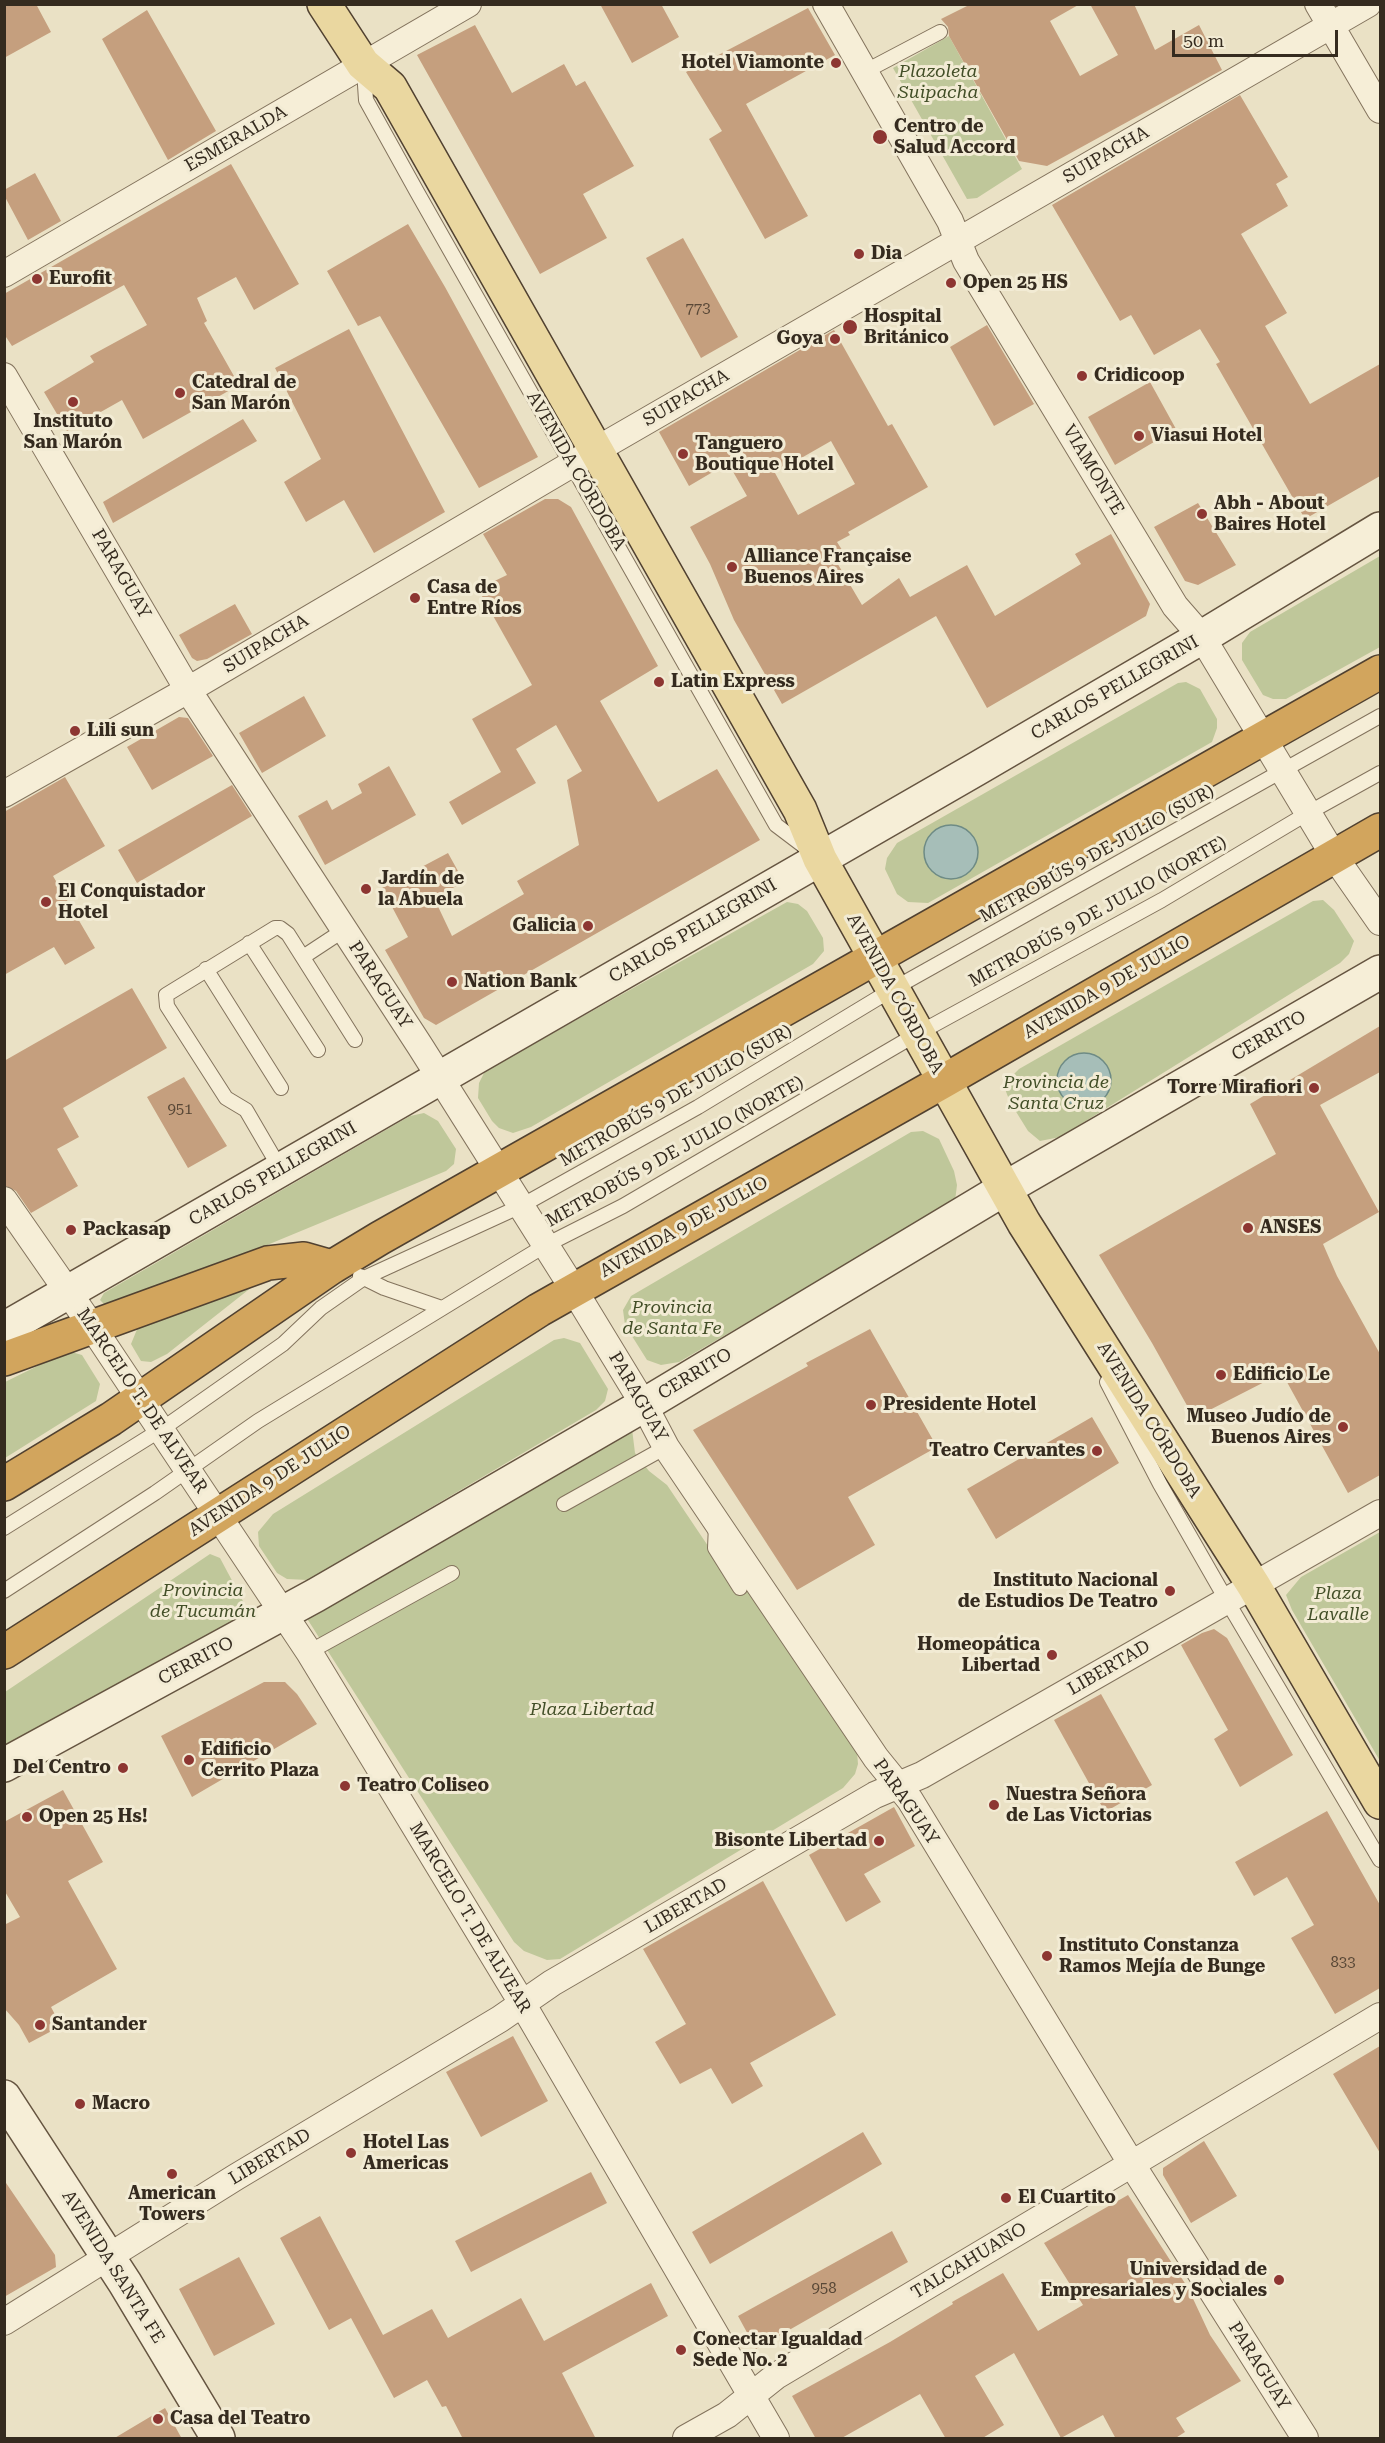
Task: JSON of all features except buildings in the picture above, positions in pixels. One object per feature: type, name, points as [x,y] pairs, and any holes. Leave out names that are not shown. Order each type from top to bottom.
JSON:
[{"type":"highway","points":[[4,1484],[140,1399],[332,1267],[498,1170],[875,956],[1264,740],[1380,672]]},
{"type":"highway","name":"AVENIDA 9 DE JULIO","points":[[4,1652],[574,1290],[944,1081],[1380,830]]},
{"type":"highway","points":[[4,1359],[268,1263],[304,1259],[332,1267]]},
{"type":"main road","name":"AVENIDA CÓRDOBA","points":[[324,4],[363,64],[390,87],[584,457],[800,810],[820,859],[1004,1189],[1250,1605],[1380,1802]]},
{"type":"street","name":"ESMERALDA","points":[[4,274],[468,4]]},
{"type":"street","name":"VIAMONTE","points":[[826,4],[950,221],[966,261],[1175,606],[1202,637],[1334,856],[1380,922]]},
{"type":"street","name":"SUIPACHA","points":[[4,794],[188,690],[958,240],[1324,15],[1368,4]]},
{"type":"street","points":[[1324,15],[1380,110]]},
{"type":"street","name":"PARAGUAY","points":[[4,376],[188,690],[546,1245],[644,1405],[666,1447],[876,1758],[910,1800],[1131,2163],[1305,2439]]},
{"type":"street","name":"CARLOS PELLEGRINI","points":[[4,1329],[1202,637],[1380,529]]},
{"type":"street","name":"CERRITO","points":[[4,1765],[283,1613],[644,1405],[1004,1189],[1380,972]]},
{"type":"street","name":"MARCELO T. DE ALVEAR","points":[[4,1200],[162,1429],[309,1652],[522,2003],[776,2439]]},
{"type":"street","name":"LIBERTAD","points":[[4,2322],[236,2177],[500,2019],[522,2003],[875,1795],[932,1769],[1250,1605],[1380,1513]]},
{"type":"street","name":"TALCAHUANO","points":[[686,2439],[727,2415],[776,2376],[1380,2016]]},
{"type":"street","name":"AVENIDA SANTA FE","points":[[4,2097],[108,2257],[218,2439]]},
{"type":"lane","points":[[864,72],[940,32]]},
{"type":"lane","name":"METROBÚS 9 DE JULIO (SUR)","points":[[4,1528],[162,1429],[283,1344],[321,1308],[364,1278],[520,1206],[698,1107],[892,989],[1380,716]]},
{"type":"lane","name":"METROBÚS 9 DE JULIO (NORTE)","points":[[4,1591],[155,1493],[258,1421],[546,1245],[623,1206],[917,1034],[1162,900],[1380,773]]},
{"type":"lane","points":[[281,1170],[246,1110],[226,1098],[167,1006],[166,995],[275,928],[280,928],[288,934],[355,1040]]},
{"type":"lane","points":[[303,957],[344,930]]},
{"type":"lane","points":[[249,944],[318,1050]]},
{"type":"lane","points":[[206,969],[281,1088]]},
{"type":"lane","points":[[332,1267],[442,1308]]},
{"type":"lane","points":[[564,1504],[666,1447]]},
{"type":"lane","points":[[716,1520],[715,1548],[740,1588]]},
{"type":"lane","points":[[309,1652],[452,1573]]},
{"type":"lane","name":"AVENIDA CÓRDOBA","points":[[1250,1605],[1380,1860]]},
{"type":"green space","name":"Plazoleta Suipacha","points":[[949,36],[1022,169],[977,198],[967,199],[893,68]]},
{"type":"green space","points":[[1380,556],[1380,647],[1286,699],[1273,699],[1263,695],[1242,660],[1242,643],[1250,632]]},
{"type":"green space","points":[[1186,682],[1200,689],[1217,719],[1217,728],[1212,742],[928,903],[908,902],[897,894],[885,869],[887,858],[897,843],[1178,683]]},
{"type":"green space","name":"Provincia de Santa Cruz","points":[[1323,900],[1334,910],[1354,941],[1349,954],[1340,963],[1060,1137],[1040,1141],[1028,1131],[1010,1102],[1005,1089],[1010,1078],[1019,1069],[1313,901]]},
{"type":"green space","points":[[787,902],[798,904],[807,911],[823,938],[824,951],[813,964],[531,1127],[513,1133],[499,1128],[492,1121],[478,1098],[479,1083],[485,1071]]},
{"type":"green space","points":[[424,1113],[438,1121],[456,1149],[454,1164],[446,1171],[110,1310],[100,1300],[104,1293],[410,1116]]},
{"type":"green space","name":"Provincia de Santa Fe","points":[[923,1131],[939,1139],[954,1171],[957,1185],[955,1201],[679,1362],[661,1365],[647,1360],[625,1325],[623,1310],[631,1296],[911,1132]]},
{"type":"green space","points":[[246,1283],[252,1287],[167,1354],[151,1362],[141,1361],[131,1344],[138,1327]]},
{"type":"green space","points":[[564,1338],[580,1343],[608,1389],[605,1401],[596,1410],[308,1580],[287,1579],[277,1573],[259,1546],[258,1532],[273,1514],[554,1340]]},
{"type":"green space","points":[[68,1351],[82,1355],[100,1384],[96,1401],[5,1458],[5,1382]]},
{"type":"green space","name":"Plaza Libertad","points":[[632,1429],[635,1453],[649,1471],[667,1485],[739,1592],[749,1587],[849,1737],[857,1752],[858,1764],[855,1774],[843,1788],[560,1959],[547,1960],[524,1951],[514,1942],[306,1617]]},
{"type":"green space","name":"Plaza Lavalle","points":[[1380,1532],[1380,1761],[1292,1610],[1286,1595],[1301,1577]]},
{"type":"green space","name":"Provincia de Tucumán","points":[[210,1554],[220,1558],[244,1603],[236,1622],[5,1745],[5,1692]]},
{"type":"water","points":[[946,825],[956,825],[966,829],[974,837],[978,852],[974,867],[966,875],[956,879],[946,879],[936,875],[928,867],[924,857],[924,847],[928,837],[936,829]]},
{"type":"water","points":[[1079,1053],[1089,1053],[1099,1057],[1107,1065],[1111,1080],[1107,1095],[1099,1103],[1089,1107],[1079,1107],[1069,1103],[1061,1095],[1057,1085],[1057,1075],[1061,1065],[1069,1057]]},
{"type":"place","name":"Hotel Viamonte","points":[[836,63]]},
{"type":"place","name":"Centro de Salud Accord","points":[[880,137]]},
{"type":"place","name":"Dia","points":[[859,254]]},
{"type":"place","name":"Eurofit","points":[[37,279]]},
{"type":"place","name":"Open 25 HS","points":[[951,283]]},
{"type":"place","name":"Hospital Británico","points":[[850,327]]},
{"type":"place","name":"Goya","points":[[835,339]]},
{"type":"place","name":"Cridicoop","points":[[1082,376]]},
{"type":"place","name":"Catedral de San Marón","points":[[180,393]]},
{"type":"place","name":"Instituto San Marón","points":[[73,402]]},
{"type":"place","name":"Viasui Hotel","points":[[1139,436]]},
{"type":"place","name":"Tanguero Boutique Hotel","points":[[683,454]]},
{"type":"place","name":"Abh - About Baires Hotel","points":[[1202,514]]},
{"type":"place","name":"Alliance Française Buenos Aires","points":[[732,567]]},
{"type":"place","name":"Casa de Entre Ríos","points":[[415,598]]},
{"type":"place","name":"Latin Express","points":[[659,682]]},
{"type":"place","name":"Lili sun","points":[[75,731]]},
{"type":"place","name":"Jardín de la Abuela","points":[[366,889]]},
{"type":"place","name":"El Conquistador Hotel","points":[[46,902]]},
{"type":"place","name":"Galicia","points":[[588,926]]},
{"type":"place","name":"Nation Bank","points":[[452,982]]},
{"type":"place","name":"Torre Mirafiori","points":[[1314,1088]]},
{"type":"place","name":"ANSES","points":[[1248,1228]]},
{"type":"place","name":"Packasap","points":[[71,1230]]},
{"type":"place","name":"Edificio Le","points":[[1221,1375]]},
{"type":"place","name":"Presidente Hotel","points":[[871,1405]]},
{"type":"place","name":"Museo Judío de Buenos Aires","points":[[1343,1427]]},
{"type":"place","name":"Teatro Cervantes","points":[[1097,1451]]},
{"type":"place","name":"Instituto Nacional de Estudios De Teatro","points":[[1170,1591]]},
{"type":"place","name":"Homeopática Libertad","points":[[1052,1655]]},
{"type":"place","name":"Edificio Cerrito Plaza","points":[[189,1760]]},
{"type":"place","name":"Del Centro","points":[[123,1768]]},
{"type":"place","name":"Teatro Coliseo","points":[[345,1786]]},
{"type":"place","name":"Nuestra Señora de Las Victorias","points":[[994,1805]]},
{"type":"place","name":"Open 25 Hs!","points":[[27,1817]]},
{"type":"place","name":"Bisonte Libertad","points":[[879,1841]]},
{"type":"place","name":"Instituto Constanza Ramos Mejía de Bunge","points":[[1047,1956]]},
{"type":"place","name":"Santander","points":[[40,2025]]},
{"type":"place","name":"Macro","points":[[80,2104]]},
{"type":"place","name":"Hotel Las Americas","points":[[351,2153]]},
{"type":"place","name":"American Towers","points":[[172,2174]]},
{"type":"place","name":"El Cuartito","points":[[1006,2198]]},
{"type":"place","name":"Universidad de Empresariales y Sociales","points":[[1279,2280]]},
{"type":"place","name":"Conectar Igualdad Sede No. 2","points":[[681,2350]]},
{"type":"place","name":"Casa del Teatro","points":[[158,2419]]}]
